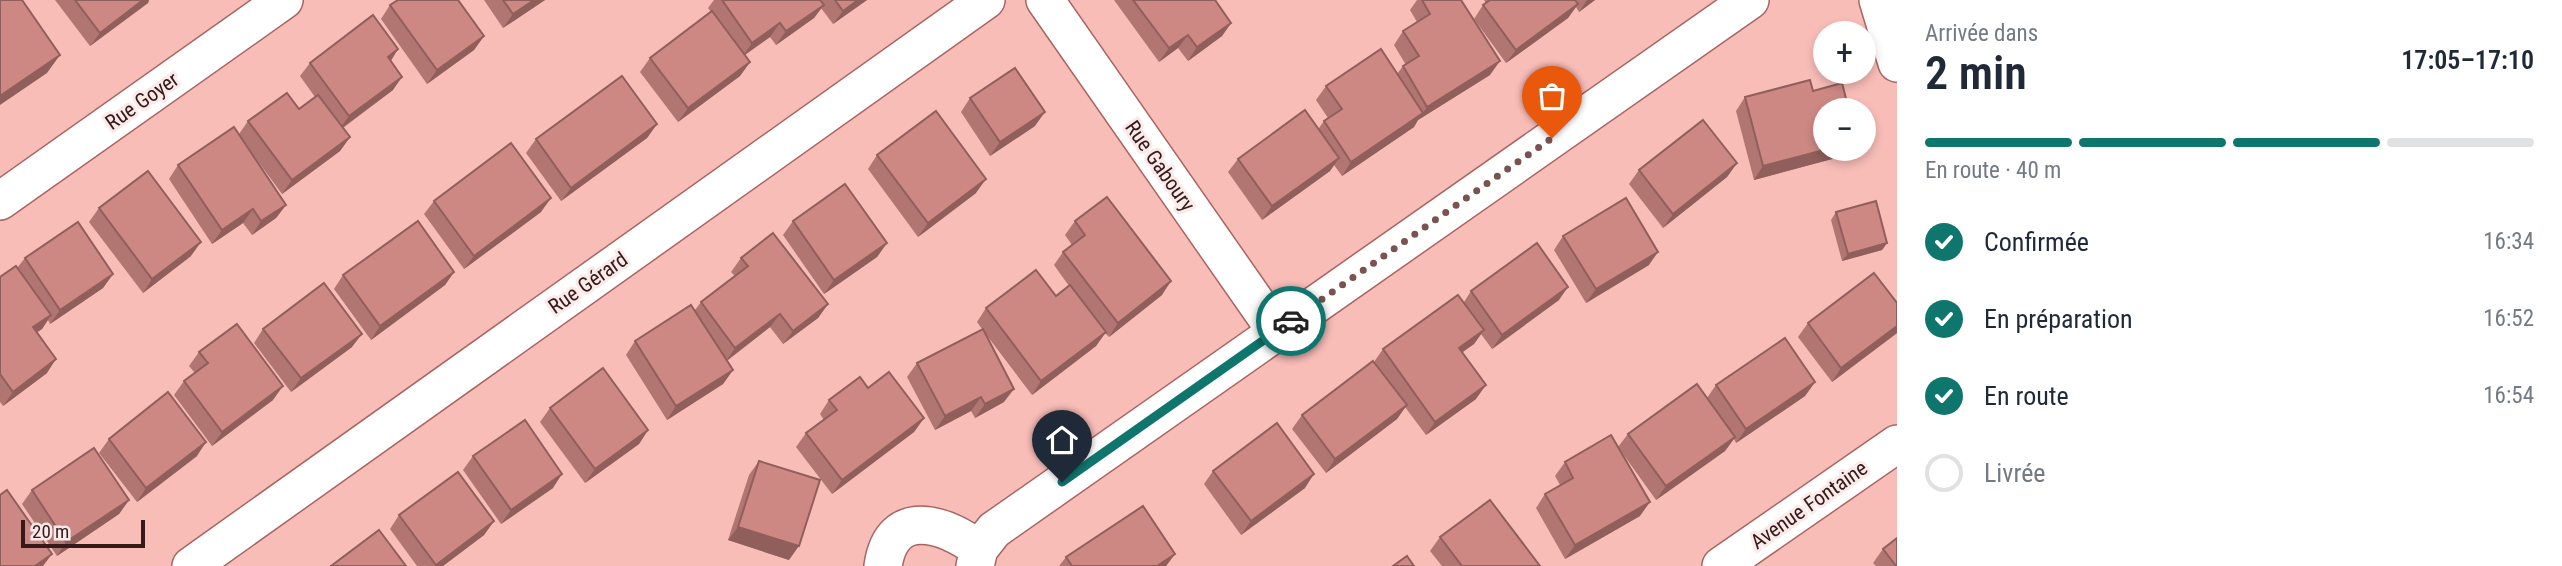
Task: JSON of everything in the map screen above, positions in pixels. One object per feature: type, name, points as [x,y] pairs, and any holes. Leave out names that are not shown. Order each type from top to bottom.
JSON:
[{"type":"street","name":"Rue Goyer","points":[[0,201],[284,0]]},
{"type":"street","name":"Rue Gérard","points":[[191,566],[986,0]]},
{"type":"street","name":"Rue Gaboury","points":[[1045,0],[1276,331]]},
{"type":"street","points":[[883,566],[890,541],[907,527],[931,526],[947,529],[977,557],[994,530],[1750,0]]},
{"type":"street","points":[[1878,0],[1897,63]]},
{"type":"street","name":"Avenue Fontaine","points":[[1721,566],[1897,444]]},
{"type":"building","points":[[0,0],[22,0],[60,55],[0,96]]},
{"type":"building","points":[[75,0],[143,0],[100,33]]},
{"type":"building","points":[[398,0],[458,0],[484,36],[437,70],[390,5]]},
{"type":"building","points":[[503,0],[534,0],[513,14]]},
{"type":"building","points":[[722,0],[820,0],[824,5],[786,31],[780,23],[752,43]]},
{"type":"building","points":[[835,0],[858,0],[843,11]]},
{"type":"building","points":[[1133,0],[1215,0],[1231,23],[1197,47],[1188,35],[1169,48]]},
{"type":"building","points":[[1422,0],[1461,0],[1500,61],[1427,107],[1403,66],[1419,56],[1403,31],[1430,14]]},
{"type":"building","points":[[1490,0],[1575,0],[1578,4],[1516,50],[1483,5]]},
{"type":"building","points":[[712,11],[750,62],[688,108],[650,58]]},
{"type":"building","points":[[373,15],[398,49],[388,57],[402,77],[349,116],[310,63]]},
{"type":"building","points":[[1381,49],[1423,113],[1351,162],[1324,121],[1342,109],[1326,86]]},
{"type":"building","points":[[1015,68],[1045,112],[1000,142],[970,98]]},
{"type":"building","points":[[622,76],[657,124],[571,188],[536,139]]},
{"type":"building","points":[[1810,80],[1813,91],[1842,84],[1846,98],[1813,98],[1813,153],[1763,166],[1745,97]]},
{"type":"building","points":[[287,93],[299,109],[318,95],[350,137],[292,180],[248,121]]},
{"type":"building","points":[[1305,110],[1339,158],[1272,206],[1238,159]]},
{"type":"building","points":[[936,111],[986,179],[928,223],[877,155]]},
{"type":"building","points":[[1703,120],[1737,163],[1673,214],[1639,170]]},
{"type":"building","points":[[234,127],[286,205],[261,221],[253,209],[222,230],[178,165]]},
{"type":"building","points":[[511,143],[551,198],[474,256],[434,201]]},
{"type":"building","points":[[148,171],[201,242],[152,279],[99,208]]},
{"type":"building","points":[[845,184],[887,243],[834,280],[793,221]]},
{"type":"building","points":[[1107,197],[1171,281],[1118,323],[1063,252],[1085,235],[1075,221]]},
{"type":"building","points":[[1626,198],[1658,252],[1596,289],[1563,236]]},
{"type":"building","points":[[1876,201],[1887,243],[1848,254],[1836,212]]},
{"type":"building","points":[[418,221],[454,272],[380,326],[343,275]]},
{"type":"building","points":[[78,222],[113,274],[60,310],[25,258]]},
{"type":"building","points":[[773,233],[828,304],[793,331],[780,314],[735,348],[701,302],[748,266],[741,258]]},
{"type":"building","points":[[1537,243],[1568,287],[1502,335],[1471,291]]},
{"type":"building","points":[[16,266],[51,315],[33,327],[56,359],[13,392],[0,374],[0,277]]},
{"type":"building","points":[[1036,270],[1056,296],[1070,285],[1106,332],[1041,381],[986,308]]},
{"type":"building","points":[[1874,273],[1897,303],[1897,326],[1841,368],[1808,323]]},
{"type":"building","points":[[324,283],[362,334],[301,378],[263,329]]},
{"type":"building","points":[[1458,295],[1484,330],[1459,348],[1486,385],[1435,422],[1383,349]]},
{"type":"building","points":[[691,305],[733,370],[676,406],[635,341]]},
{"type":"building","points":[[237,324],[283,386],[222,432],[184,381],[208,363],[199,352]]},
{"type":"building","points":[[983,329],[1014,389],[985,404],[981,397],[945,416],[917,363]]},
{"type":"building","points":[[1785,338],[1815,382],[1746,429],[1716,385]]},
{"type":"building","points":[[1373,361],[1407,405],[1335,459],[1302,415]]},
{"type":"building","points":[[603,368],[648,430],[595,469],[550,408]]},
{"type":"building","points":[[889,372],[924,418],[842,480],[806,433],[837,410],[829,400],[860,377],[868,388]]},
{"type":"building","points":[[1697,384],[1735,437],[1666,486],[1628,434]]},
{"type":"building","points":[[168,392],[206,442],[146,488],[109,439]]},
{"type":"building","points":[[525,420],[562,474],[511,510],[473,456]]},
{"type":"building","points":[[1277,423],[1314,474],[1251,521],[1213,471]]},
{"type":"building","points":[[1611,435],[1650,502],[1575,545],[1545,494],[1573,478],[1565,462]]},
{"type":"building","points":[[94,448],[129,500],[66,542],[32,490]]},
{"type":"building","points":[[759,461],[820,480],[799,546],[738,527]]},
{"type":"building","points":[[458,472],[494,521],[436,565],[399,515]]},
{"type":"building","points":[[7,490],[52,554],[35,566],[0,566],[0,495]]},
{"type":"building","points":[[1490,500],[1540,566],[1462,566],[1440,537]]},
{"type":"building","points":[[1143,506],[1175,554],[1157,566],[1072,566],[1066,557]]},
{"type":"building","points":[[379,530],[406,566],[331,566]]},
{"type":"building","points":[[1897,538],[1897,566],[1896,566],[1883,549]]},
{"type":"building","points":[[1407,556],[1414,566],[1393,566]]},
{"type":"way so far","points":[[1291,321],[1552,138]]},
{"type":"route","points":[[1062,482],[1291,321]]}]
